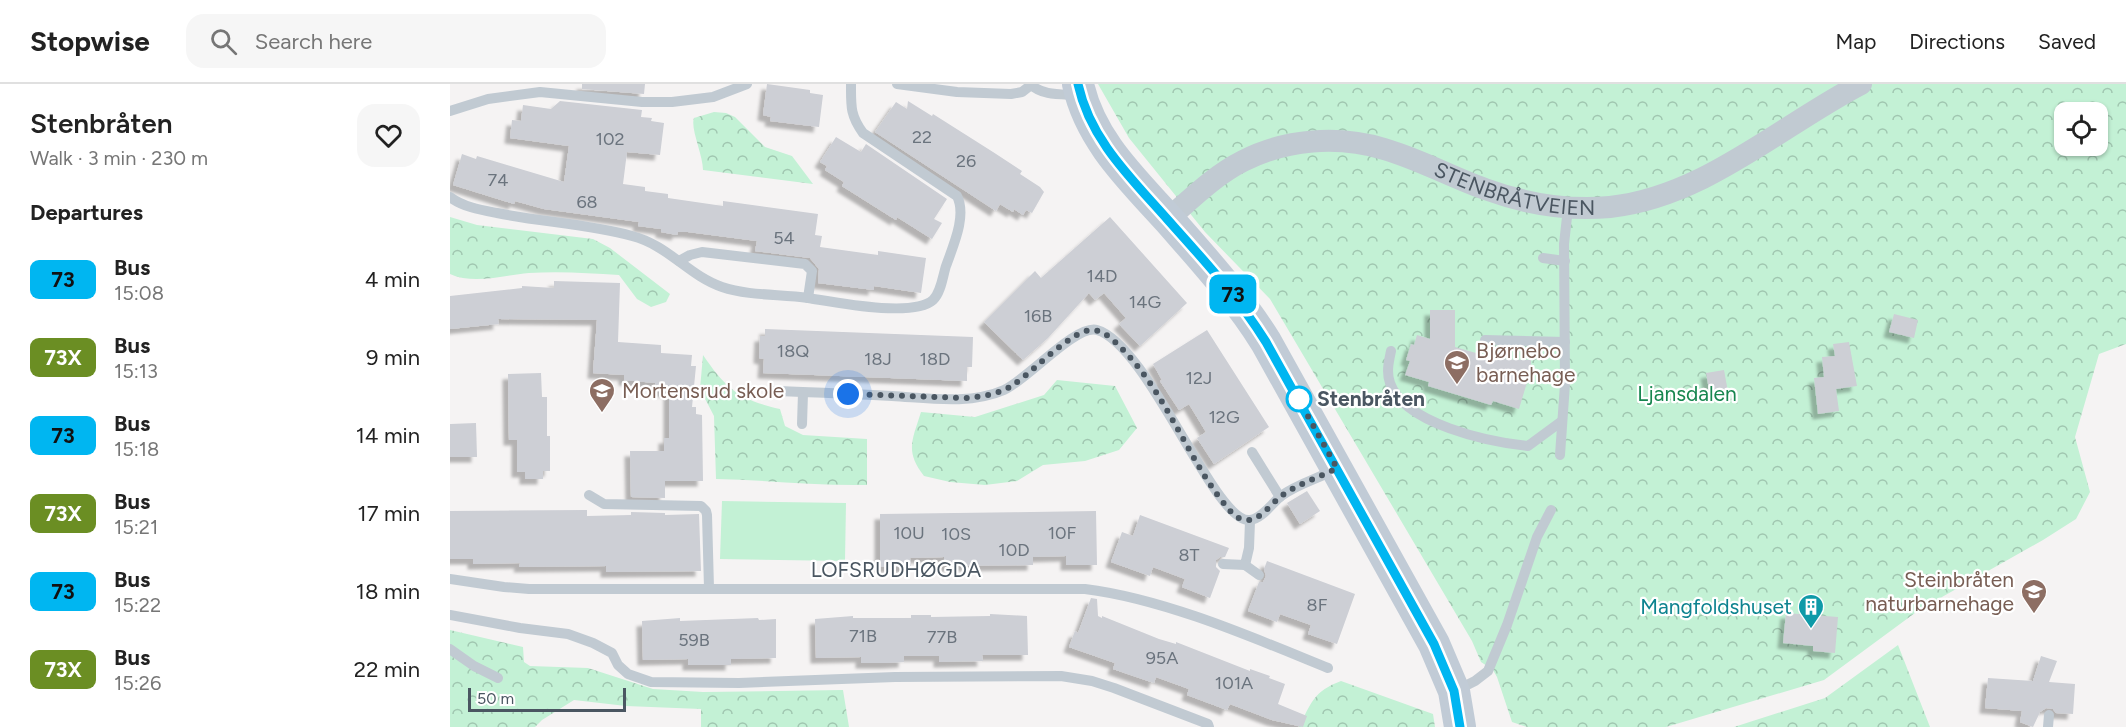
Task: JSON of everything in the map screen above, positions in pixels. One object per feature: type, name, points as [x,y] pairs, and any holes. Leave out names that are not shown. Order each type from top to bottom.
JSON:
[{"type":"street","name":"STENBRÅTVEIEN","points":[[1168,219],[1211,182],[1242,161],[1278,148],[1315,141],[1360,143],[1384,148],[1486,189],[1543,205],[1568,208],[1611,207],[1668,193],[1697,180],[1861,84]]},
{"type":"street","points":[[1079,89],[1099,137],[1124,169],[1223,281],[1257,327],[1434,644],[1454,691],[1460,727]]},
{"type":"lane","points":[[450,111],[488,99],[540,92],[642,102],[672,102],[714,97],[747,84]]},
{"type":"lane","points":[[450,197],[463,205],[499,213],[631,235],[650,241],[721,287],[839,304],[887,308],[922,305],[934,300],[961,208],[957,196],[863,133],[854,120],[851,110],[851,84]]},
{"type":"lane","points":[[897,84],[957,92],[1011,94],[1022,92],[1030,85],[1038,91],[1051,94],[1079,89]]},
{"type":"lane","points":[[1560,455],[1565,384],[1564,243],[1568,208]]},
{"type":"lane","points":[[680,261],[702,252],[805,264],[812,271],[808,298]]},
{"type":"lane","points":[[1543,258],[1565,261]]},
{"type":"lane","points":[[774,391],[954,398],[984,396],[1014,385],[1078,333],[1096,330],[1104,333],[1119,346],[1157,394],[1218,494],[1233,514],[1245,520],[1256,518],[1280,497],[1337,468]]},
{"type":"lane","points":[[1485,340],[1565,342]]},
{"type":"lane","points":[[1391,351],[1388,372],[1396,396],[1419,415],[1436,424],[1497,441],[1528,446],[1562,422]]},
{"type":"lane","points":[[802,424],[804,393]]},
{"type":"lane","points":[[1252,452],[1280,497]]},
{"type":"lane","points":[[589,495],[604,504],[701,507],[707,515],[709,588]]},
{"type":"lane","points":[[1454,691],[1475,681],[1488,671],[1507,625],[1537,537],[1551,510]]},
{"type":"lane","points":[[1245,565],[1251,520]]},
{"type":"lane","points":[[1223,564],[1245,565],[1259,575]]},
{"type":"lane","name":"LOFSRUDHØGDA","points":[[450,579],[517,588],[1095,590],[1165,608],[1329,668]]},
{"type":"lane","points":[[450,615],[568,634],[612,654],[618,665],[628,674],[651,682],[740,683],[895,677],[1061,676],[1092,681],[1114,688],[1212,726]]},
{"type":"lane","points":[[450,649],[474,666],[498,678]]},
{"type":"green space","name":"Ljansdalen","points":[[1098,84],[2126,84],[2126,344],[2099,354],[2075,437],[2090,492],[2076,519],[1919,610],[1824,680],[1666,727],[1527,727],[1512,722],[1493,670],[1481,662],[1472,641],[1270,299],[1205,232],[1129,138]]},
{"type":"green space","points":[[714,112],[726,113],[735,117],[765,147],[792,156],[813,184],[703,170],[693,122],[694,118]]},
{"type":"green space","points":[[450,217],[477,225],[593,239],[610,248],[670,294],[666,302],[651,307],[637,299],[619,275],[540,272],[469,279],[450,274]]},
{"type":"green space","points":[[703,355],[719,377],[735,391],[754,402],[780,409],[785,426],[803,435],[867,439],[867,485],[716,479],[714,416],[700,389]]},
{"type":"green space","points":[[1057,380],[1115,386],[1137,428],[1119,450],[1085,461],[1043,465],[1017,481],[985,485],[950,482],[924,476],[912,452],[921,412],[975,417],[1044,395]]},
{"type":"green space","points":[[722,501],[846,503],[845,561],[720,559]]},
{"type":"green space","points":[[450,630],[523,647],[524,662],[530,666],[588,668],[653,689],[703,692],[843,690],[849,727],[701,727],[701,709],[626,706],[574,700],[535,727],[450,727]]},
{"type":"green space","points":[[1898,645],[1930,727],[1734,727],[1825,698]]},
{"type":"green space","points":[[1341,681],[1433,714],[1435,727],[1299,727],[1314,699],[1325,689]]},
{"type":"building","points":[[582,84],[645,84],[644,94],[582,89]]},
{"type":"building","points":[[767,84],[810,90],[810,93],[823,95],[819,127],[770,121],[771,117],[763,115]]},
{"type":"building","points":[[560,101],[642,110],[641,117],[652,118],[651,121],[664,123],[660,155],[627,152],[623,184],[645,187],[645,191],[668,194],[668,198],[723,206],[723,201],[818,214],[815,235],[822,236],[820,247],[878,255],[878,251],[926,258],[921,293],[874,286],[874,290],[818,283],[819,269],[810,258],[755,251],[757,241],[688,232],[678,232],[677,235],[661,232],[661,229],[638,226],[639,222],[544,209],[515,201],[514,204],[453,185],[462,154],[476,159],[477,156],[564,182],[569,146],[510,138],[512,120],[521,121],[523,105],[551,109]]},
{"type":"building","points":[[908,101],[993,152],[1022,171],[1020,174],[1040,187],[1044,192],[1032,213],[1026,210],[1023,215],[1000,204],[996,211],[875,132],[896,102],[907,109]]},
{"type":"building","points":[[836,137],[861,152],[866,144],[947,199],[934,219],[942,223],[932,239],[897,217],[896,220],[842,186],[844,182],[825,170],[827,166],[820,162]]},
{"type":"building","points":[[1110,217],[1187,303],[1140,346],[1119,324],[1126,318],[1104,293],[1095,300],[1089,293],[1048,338],[1023,360],[984,322],[1035,271],[1041,278]]},
{"type":"building","points":[[554,281],[620,283],[618,342],[661,345],[661,353],[692,355],[691,366],[696,366],[692,407],[696,407],[696,414],[702,415],[703,481],[665,481],[665,498],[631,497],[630,451],[664,451],[664,438],[669,438],[669,392],[655,391],[655,383],[624,380],[624,375],[593,373],[597,320],[498,319],[499,324],[450,329],[450,296],[522,288],[522,286],[554,288]]},
{"type":"building","points":[[1430,310],[1455,310],[1455,347],[1497,359],[1531,360],[1531,380],[1528,379],[1519,409],[1493,401],[1491,405],[1428,386],[1429,382],[1405,375],[1410,361],[1406,360],[1411,344],[1414,345],[1417,335],[1430,339]]},
{"type":"building","points":[[1894,314],[1918,320],[1914,338],[1889,332]]},
{"type":"building","points":[[765,329],[973,337],[972,367],[967,367],[967,381],[763,373],[764,359],[759,358],[760,336],[765,336]]},
{"type":"building","points":[[1207,330],[1269,427],[1214,464],[1197,438],[1206,432],[1189,404],[1179,410],[1160,381],[1162,380],[1153,364]]},
{"type":"building","points":[[1849,342],[1857,386],[1836,389],[1839,411],[1818,414],[1814,378],[1824,377],[1822,357],[1835,356],[1833,344]]},
{"type":"building","points":[[1724,370],[1728,392],[1710,395],[1706,373]]},
{"type":"building","points":[[541,373],[542,397],[547,397],[550,471],[543,471],[543,479],[525,479],[525,472],[517,472],[517,440],[509,440],[508,374]]},
{"type":"building","points":[[476,423],[477,457],[450,457],[450,424]]},
{"type":"building","points":[[1307,491],[1320,511],[1300,524],[1287,503]]},
{"type":"building","points":[[587,510],[587,516],[631,515],[631,512],[665,513],[665,515],[699,514],[701,571],[606,572],[606,566],[519,567],[520,563],[473,564],[473,559],[450,559],[450,511]]},
{"type":"building","points":[[1096,511],[1097,565],[1066,565],[1066,556],[1033,557],[1033,565],[944,566],[944,557],[910,558],[911,567],[880,567],[880,514]]},
{"type":"building","points":[[1140,515],[1229,548],[1225,557],[1216,560],[1216,567],[1220,571],[1210,598],[1182,587],[1185,579],[1153,567],[1150,576],[1111,562],[1122,532],[1133,536]]},
{"type":"building","points":[[1267,561],[1355,594],[1337,644],[1308,634],[1311,625],[1280,614],[1277,622],[1248,611],[1259,582],[1263,582],[1266,576],[1264,569]]},
{"type":"building","points":[[1091,598],[1097,599],[1098,616],[1102,618],[1102,616],[1159,639],[1176,644],[1176,642],[1250,671],[1250,669],[1270,676],[1269,678],[1285,684],[1278,704],[1307,716],[1303,727],[1272,720],[1230,704],[1227,710],[1187,695],[1189,689],[1156,677],[1154,683],[1113,669],[1115,663],[1069,647],[1075,631],[1078,633]]},
{"type":"building","name":"Mangfoldshuset","points":[[1786,613],[1838,617],[1835,653],[1813,651],[1813,646],[1783,643]]},
{"type":"building","points":[[990,614],[1027,616],[1028,655],[982,655],[983,661],[939,662],[939,656],[904,656],[904,662],[887,663],[861,663],[861,657],[816,658],[815,619],[853,616],[853,618],[911,618],[911,615],[990,616]]},
{"type":"building","points":[[680,618],[680,621],[776,619],[776,658],[731,659],[731,665],[688,665],[688,659],[643,660],[642,621]]},
{"type":"building","points":[[2041,656],[2057,661],[2049,682],[2075,684],[2073,714],[2056,713],[2053,709],[2046,708],[2040,712],[2033,727],[2020,722],[2022,711],[1985,708],[1988,678],[2033,681]]},
{"type":"bus line","name":"73","points":[[1078,84],[1091,122],[1111,154],[1216,273],[1244,308],[1266,342],[1434,644],[1454,691],[1460,727]]},
{"type":"place","name":"Bjørnebo barnehage","points":[[1457,386]]},
{"type":"place","name":"Stenbråten","points":[[1299,399]]},
{"type":"place","name":"Mortensrud skole","points":[[602,414]]},
{"type":"place","name":"Steinbråten naturbarnehage","points":[[2034,615]]},
{"type":"place","name":"Mangfoldshuset","points":[[1811,630]]},
{"type":"route","points":[[848,394],[965,398],[1000,392],[1014,385],[1078,333],[1096,330],[1104,333],[1126,352],[1157,394],[1218,494],[1233,514],[1245,520],[1256,518],[1291,489],[1337,468],[1296,395],[1299,399]]}]
